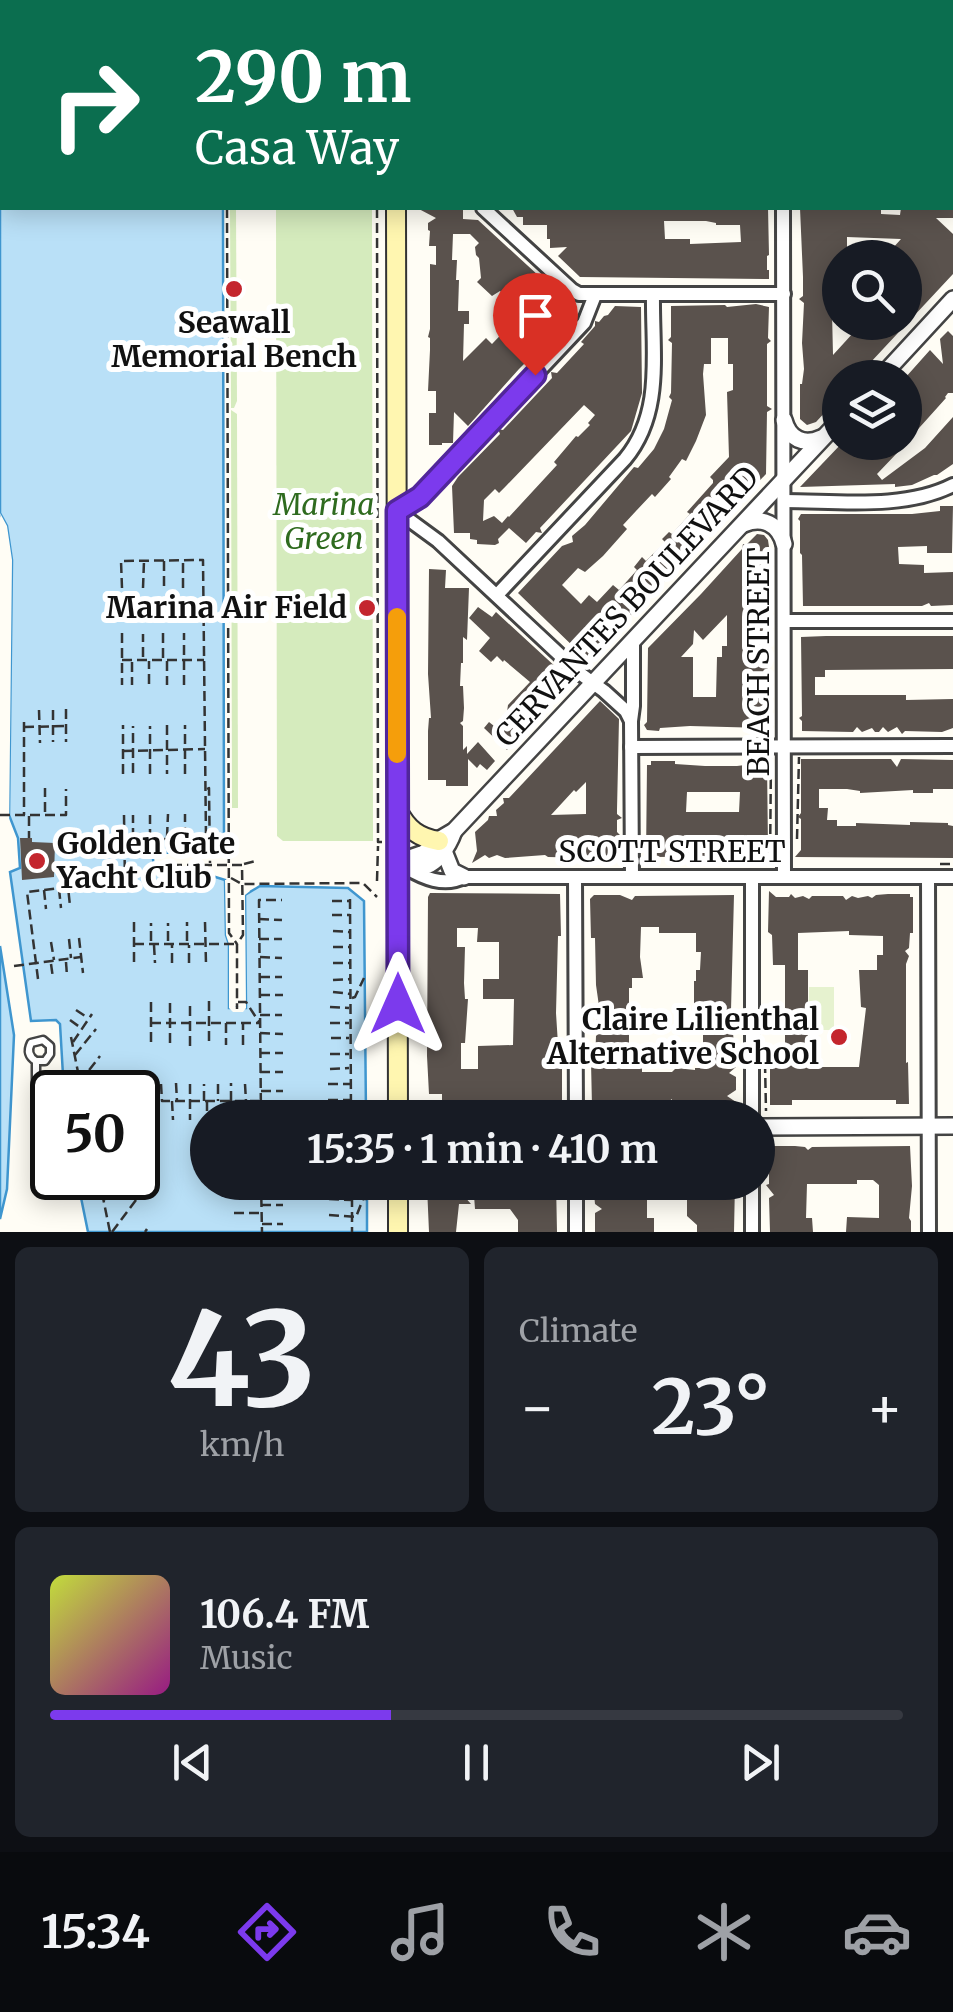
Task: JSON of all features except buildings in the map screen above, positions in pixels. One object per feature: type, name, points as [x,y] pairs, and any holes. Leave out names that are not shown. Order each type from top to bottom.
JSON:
[{"type":"main road","points":[[396,210],[398,1100]]},
{"type":"main road","points":[[398,811],[416,834],[446,841]]},
{"type":"main road","points":[[398,1200],[398,1232]]},
{"type":"street","points":[[486,210],[579,294],[784,294]]},
{"type":"street","name":"BEACH STREET","points":[[784,210],[784,877]]},
{"type":"street","points":[[496,596],[625,459],[641,436],[652,400],[652,294]]},
{"type":"street","points":[[595,295],[584,322],[420,497],[397,511],[429,533],[626,711],[631,721]]},
{"type":"street","points":[[897,360],[953,299]]},
{"type":"street","points":[[784,420],[789,433],[799,440],[812,442],[822,437]]},
{"type":"street","name":"CERVANTES BOULEVARD","points":[[446,841],[822,439]]},
{"type":"street","points":[[784,501],[900,501],[922,498],[953,485]]},
{"type":"street","points":[[740,526],[753,520],[768,523],[778,530],[784,544]]},
{"type":"street","points":[[784,621],[953,621]]},
{"type":"street","points":[[632,877],[633,641]]},
{"type":"street","points":[[631,747],[953,746]]},
{"type":"street","points":[[398,862],[425,867],[446,841]]},
{"type":"street","points":[[446,841],[452,871],[464,878]]},
{"type":"street","name":"SCOTT STREET","points":[[398,862],[431,880],[454,882],[464,878],[953,876]]},
{"type":"street","points":[[928,876],[928,1232]]},
{"type":"street","points":[[575,877],[576,1100]]},
{"type":"street","points":[[752,877],[752,1100]]},
{"type":"street","points":[[775,1127],[953,1126]]},
{"type":"street","points":[[576,1200],[576,1232]]},
{"type":"street","points":[[752,1200],[752,1232]]},
{"type":"lane","points":[[36,1061],[36,1070]]},
{"type":"path","points":[[227,210],[229,933],[237,944]]},
{"type":"path","points":[[377,210],[377,881]]},
{"type":"path","points":[[183,560],[183,588]]},
{"type":"path","points":[[122,588],[121,561],[204,560],[206,839],[124,839]]},
{"type":"path","points":[[143,588],[144,561]]},
{"type":"path","points":[[164,561],[164,588]]},
{"type":"path","points":[[122,633],[122,685]]},
{"type":"path","points":[[163,633],[167,685]]},
{"type":"path","points":[[184,633],[184,685]]},
{"type":"path","points":[[143,634],[143,660]]},
{"type":"path","points":[[122,660],[204,660]]},
{"type":"path","points":[[132,660],[132,685]]},
{"type":"path","points":[[149,684],[150,660]]},
{"type":"path","points":[[66,709],[66,742]]},
{"type":"path","points":[[39,710],[40,743]]},
{"type":"path","points":[[52,710],[52,742]]},
{"type":"path","points":[[29,838],[24,724],[66,726]]},
{"type":"path","points":[[123,725],[123,774]]},
{"type":"path","points":[[184,725],[184,774]]},
{"type":"path","points":[[133,726],[133,773]]},
{"type":"path","points":[[150,726],[150,774]]},
{"type":"path","points":[[167,726],[167,774]]},
{"type":"path","points":[[123,750],[205,749]]},
{"type":"path","points":[[767,868],[771,862],[771,756]]},
{"type":"path","points":[[797,845],[798,756]]},
{"type":"path","points":[[45,788],[45,815]]},
{"type":"path","points":[[0,815],[66,815],[66,788]]},
{"type":"path","points":[[205,788],[209,788],[210,864]]},
{"type":"path","points":[[167,839],[168,814]]},
{"type":"path","points":[[184,838],[185,814]]},
{"type":"path","points":[[124,815],[125,884]]},
{"type":"path","points":[[132,839],[133,815]]},
{"type":"path","points":[[150,815],[150,839]]},
{"type":"path","points":[[157,865],[242,865],[256,861]]},
{"type":"path","points":[[237,1009],[242,865]]},
{"type":"path","points":[[230,877],[242,884],[364,884],[377,897]]},
{"type":"path","points":[[38,979],[27,892],[68,886],[70,906]]},
{"type":"path","points":[[59,888],[61,908]]},
{"type":"path","points":[[44,890],[46,909]]},
{"type":"path","points":[[261,1100],[259,900],[282,900]]},
{"type":"path","points":[[332,901],[350,900],[351,1100]]},
{"type":"path","points":[[332,914],[350,916]]},
{"type":"path","points":[[259,920],[282,920]]},
{"type":"path","points":[[134,922],[134,964]]},
{"type":"path","points":[[187,922],[189,963]]},
{"type":"path","points":[[206,922],[206,964]]},
{"type":"path","points":[[151,923],[154,963]]},
{"type":"path","points":[[168,923],[172,962]]},
{"type":"path","points":[[332,931],[350,932]]},
{"type":"path","points":[[79,938],[83,973]]},
{"type":"path","points":[[260,938],[282,939]]},
{"type":"path","points":[[69,939],[71,959]]},
{"type":"path","points":[[51,942],[53,978]]},
{"type":"path","points":[[134,944],[237,944]]},
{"type":"path","points":[[333,947],[350,947]]},
{"type":"path","points":[[260,957],[282,958]]},
{"type":"path","points":[[14,966],[81,958]]},
{"type":"path","points":[[65,960],[67,976]]},
{"type":"path","points":[[332,963],[350,963]]},
{"type":"path","points":[[260,977],[282,977]]},
{"type":"path","points":[[333,992],[355,997],[364,978]]},
{"type":"path","points":[[333,980],[350,980]]},
{"type":"path","points":[[260,995],[283,995]]},
{"type":"path","points":[[209,1000],[209,1046]]},
{"type":"path","points":[[151,1002],[151,1045]]},
{"type":"path","points":[[170,1002],[170,1046]]},
{"type":"path","points":[[190,1002],[190,1046]]},
{"type":"path","points":[[237,1002],[246,1002],[260,1023]]},
{"type":"path","points":[[330,1008],[351,1008]]},
{"type":"path","points":[[72,1043],[90,1017],[76,1010]]},
{"type":"path","points":[[260,1015],[282,1015]]},
{"type":"path","points":[[70,1020],[82,1029]]},
{"type":"path","points":[[151,1022],[260,1023]]},
{"type":"path","points":[[226,1023],[226,1045]]},
{"type":"path","points":[[243,1023],[243,1045]]},
{"type":"path","points":[[330,1023],[351,1023]]},
{"type":"path","points":[[75,1055],[96,1029]]},
{"type":"path","points":[[260,1034],[283,1034]]},
{"type":"path","points":[[71,1036],[78,1070]]},
{"type":"path","points":[[331,1038],[351,1038]]},
{"type":"path","points":[[260,1053],[282,1053]]},
{"type":"path","points":[[330,1054],[351,1054]]},
{"type":"path","points":[[89,1070],[100,1056]]},
{"type":"path","points":[[330,1068],[351,1068]]},
{"type":"path","points":[[260,1072],[283,1072]]},
{"type":"path","points":[[161,1084],[162,1101],[190,1101]]},
{"type":"path","points":[[172,1120],[176,1084]]},
{"type":"path","points":[[190,1084],[190,1100]]},
{"type":"path","points":[[204,1084],[205,1100]]},
{"type":"path","points":[[218,1084],[218,1100]]},
{"type":"path","points":[[231,1100],[232,1084]]},
{"type":"path","points":[[244,1100],[245,1084]]},
{"type":"path","points":[[328,1084],[351,1084]]},
{"type":"path","points":[[260,1091],[283,1091]]},
{"type":"path","points":[[104,1200],[111,1232]]},
{"type":"path","points":[[111,1232],[136,1200]]},
{"type":"path","points":[[262,1200],[262,1232]]},
{"type":"path","points":[[352,1200],[352,1232]]},
{"type":"path","points":[[329,1216],[356,1217],[363,1200]]},
{"type":"path","points":[[262,1204],[283,1205]]},
{"type":"path","points":[[234,1213],[262,1214]]},
{"type":"path","points":[[262,1224],[284,1224]]},
{"type":"green space","points":[[230,210],[236,210],[237,401],[231,408]]},
{"type":"green space","name":"Marina Green","points":[[276,210],[372,210],[373,841],[283,841],[277,836]]},
{"type":"green space","points":[[231,410],[237,414],[238,808],[232,808]]},
{"type":"green space","points":[[809,987],[834,987],[834,1030],[808,1030]]},
{"type":"water","points":[[0,210],[223,210],[224,851],[158,853],[153,859],[154,871],[206,874],[225,880],[229,1008],[246,1008],[245,895],[260,886],[348,888],[364,901],[366,1100],[190,1100],[190,1200],[367,1200],[367,1232],[88,1232],[81,1200],[160,1200],[160,1070],[63,1070],[60,1024],[56,1020],[31,1021],[10,872],[20,868],[18,838],[9,815],[12,560],[7,526],[0,513]]},
{"type":"water","points":[[0,946],[14,1035],[7,1189],[0,1219]]},
{"type":"pier","points":[[0,513],[7,526],[12,560],[9,831],[4,815],[7,560]]},
{"type":"pier","points":[[225,880],[230,880],[235,1007],[241,1006],[240,894],[247,888],[250,891],[245,895],[243,1012],[229,1008]]},
{"type":"slow traffic","points":[[397,617],[397,754]]},
{"type":"place","name":"Seawall Memorial Bench","points":[[234,289]]},
{"type":"place","name":"Marina Air Field","points":[[367,608]]},
{"type":"place","name":"Golden Gate Yacht Club","points":[[37,861]]},
{"type":"place","name":"Claire Lilienthal Alternative School","points":[[839,1037]]},
{"type":"route","points":[[398,1004],[397,511],[420,497],[535,375]]}]
